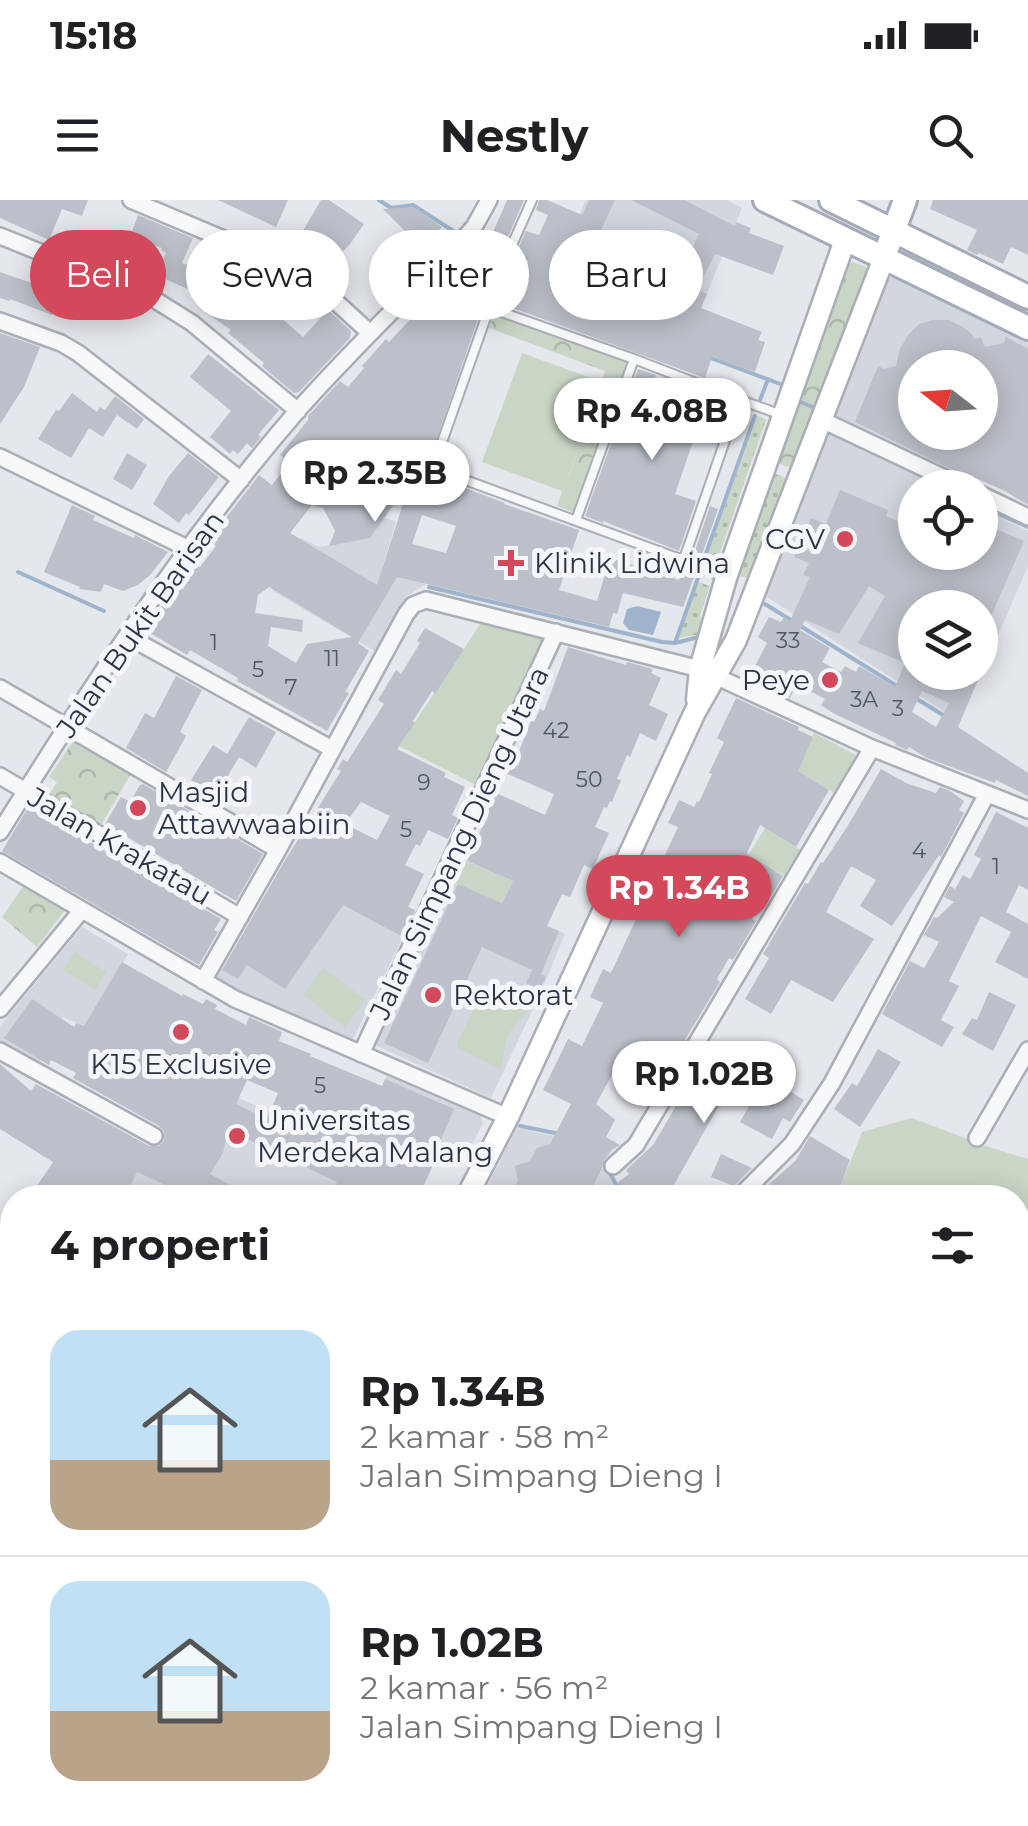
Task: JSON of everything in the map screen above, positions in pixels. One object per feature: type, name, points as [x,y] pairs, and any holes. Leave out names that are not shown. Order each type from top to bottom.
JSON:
[{"type":"main road","points":[[765,200],[1028,328]]},
{"type":"main road","points":[[831,200],[856,206],[894,232],[1028,297]]},
{"type":"main road","points":[[884,258],[906,200]]},
{"type":"main road","points":[[845,240],[856,206]]},
{"type":"street","points":[[130,200],[297,270],[370,333]]},
{"type":"street","name":"Jalan Bukit Barisan","points":[[0,832],[127,636],[240,480],[370,333],[471,231],[489,200]]},
{"type":"street","points":[[0,236],[149,296],[192,323],[298,411]]},
{"type":"street","points":[[473,1185],[508,1117],[694,712],[708,672],[726,578],[845,240]]},
{"type":"street","points":[[708,672],[736,640],[884,258]]},
{"type":"street","points":[[0,321],[78,353],[240,480]]},
{"type":"street","points":[[822,420],[928,470]]},
{"type":"street","points":[[0,458],[189,549]]},
{"type":"street","points":[[766,463],[801,476]]},
{"type":"street","points":[[998,503],[1028,517]]},
{"type":"street","points":[[726,578],[757,590]]},
{"type":"street","name":"Jalan Simpang Dieng Utara","points":[[332,749],[406,614],[413,605],[437,602],[708,672],[872,748],[1028,810]]},
{"type":"street","name":"Jalan Simpang Dieng Utara","points":[[361,1054],[556,632]]},
{"type":"street","points":[[127,636],[332,749],[203,981]]},
{"type":"street","points":[[0,688],[278,850]]},
{"type":"street","points":[[613,1166],[636,1145],[872,748]]},
{"type":"street","name":"Jalan Krakatau","points":[[0,776],[240,917]]},
{"type":"street","points":[[751,1185],[792,1144],[824,1095],[987,794]]},
{"type":"street","points":[[0,862],[235,999],[508,1117]]},
{"type":"street","points":[[0,1009],[82,910]]},
{"type":"street","points":[[977,1138],[1028,1050]]},
{"type":"street","points":[[0,1052],[154,1136]]},
{"type":"lane","points":[[519,230],[532,200]]},
{"type":"lane","points":[[486,320],[436,467],[726,578]]},
{"type":"lane","points":[[524,320],[783,416]]},
{"type":"lane","points":[[576,520],[634,359]]},
{"type":"lane","points":[[675,558],[685,556],[743,401]]},
{"type":"shaded area","points":[[586,200],[727,200],[742,208],[703,303],[703,230],[572,230]]},
{"type":"shaded area","points":[[896,276],[1028,339],[1028,383],[998,438],[998,350],[898,350],[898,445],[835,416],[883,287]]},
{"type":"shaded area","points":[[825,432],[907,470],[898,470],[898,570],[998,570],[998,517],[1028,531],[1028,566],[998,635],[998,590],[898,590],[898,682],[762,594]]},
{"type":"shaded area","points":[[908,450],[992,450],[981,470],[951,470]]},
{"type":"shaded area","points":[[384,518],[396,521],[381,573],[426,584],[407,596],[375,651],[273,591],[301,538],[319,547],[370,538]]},
{"type":"shaded area","points":[[910,690],[974,690],[960,722]]},
{"type":"shaded area","name":"Universitas Merdeka Malang","points":[[318,858],[416,911],[353,1039],[348,1041],[223,984],[217,977],[241,939]]},
{"type":"shaded area","name":"Universitas Merdeka Malang","points":[[450,881],[565,934],[491,1098],[377,1046],[376,1040]]},
{"type":"shaded area","points":[[82,927],[128,954],[84,1026],[63,1017],[38,1066],[0,1044],[0,1026]]},
{"type":"shaded area","name":"Universitas Merdeka Malang","points":[[186,1073],[352,1151],[387,1076],[480,1116],[483,1123],[465,1158],[409,1131],[390,1170],[421,1185],[130,1185]]},
{"type":"shaded area","name":"Universitas Merdeka Malang","points":[[517,1128],[577,1141],[608,1170],[615,1185],[488,1185]]},
{"type":"green space","points":[[905,248],[1028,305],[1028,320],[901,255]]},
{"type":"green space","points":[[847,264],[866,267],[868,275],[795,467],[784,466],[777,461]]},
{"type":"green space","points":[[492,320],[511,320],[628,362],[585,484],[568,478],[605,371],[489,328]]},
{"type":"green space","points":[[522,353],[602,382],[568,477],[585,484],[575,513],[557,506],[562,491],[482,462]]},
{"type":"green space","points":[[758,415],[766,420],[716,564],[704,565]]},
{"type":"green space","points":[[772,475],[789,481],[753,578],[742,577],[737,569]]},
{"type":"green space","points":[[698,582],[710,586],[700,615],[703,629],[701,634],[679,638]]},
{"type":"green space","points":[[483,620],[542,639],[542,643],[476,785],[399,746]]},
{"type":"green space","points":[[814,733],[856,755],[836,794],[798,771]]},
{"type":"green space","points":[[74,740],[132,772],[101,825],[49,795],[57,782],[49,777]]},
{"type":"green space","points":[[765,828],[802,851],[786,877],[749,854]]},
{"type":"green space","points":[[461,859],[513,881],[502,903],[450,881]]},
{"type":"green space","points":[[25,884],[65,910],[37,947],[2,917]]},
{"type":"green space","points":[[75,952],[106,972],[95,990],[63,970]]},
{"type":"green space","points":[[323,968],[366,1000],[345,1027],[303,995]]},
{"type":"green space","points":[[490,989],[530,1008],[508,1035],[500,1069],[457,1044],[482,990]]},
{"type":"green space","points":[[912,1118],[1028,1159],[1028,1185],[841,1185],[862,1132]]},
{"type":"water","points":[[637,606],[661,612],[653,635],[629,630],[623,623],[627,609]]},
{"type":"building","points":[[0,200],[88,200],[82,216],[62,209],[53,230],[30,231],[0,218]]},
{"type":"building","points":[[218,200],[288,200],[276,227]]},
{"type":"building","points":[[321,200],[329,200],[364,224],[349,245],[349,230],[303,230]]},
{"type":"building","points":[[507,200],[524,200],[511,230],[494,230]]},
{"type":"building","points":[[539,200],[547,200],[582,215],[589,200],[615,200],[601,230],[549,230],[549,320],[703,320],[703,309],[762,332],[758,340],[765,342],[755,372],[712,357],[705,378],[529,314],[529,232],[539,235],[548,215],[536,210]]},
{"type":"building","points":[[631,200],[684,200],[784,246],[773,275],[715,254],[703,278],[703,230],[691,230]]},
{"type":"building","points":[[933,200],[1028,200],[1028,255],[1011,247],[1003,264],[967,250],[977,230],[930,209]]},
{"type":"building","points":[[413,207],[442,227],[404,230],[383,209]]},
{"type":"building","points":[[138,215],[186,235],[182,263],[186,265],[186,288],[166,279],[166,230],[133,230]]},
{"type":"building","points":[[0,272],[30,282],[30,307],[0,298]]},
{"type":"building","points":[[217,320],[284,320],[303,337],[319,320],[339,320],[351,331],[350,338],[294,393],[228,333],[231,330]]},
{"type":"building","points":[[410,320],[478,320],[425,473],[579,530],[559,590],[597,601],[610,558],[679,580],[683,569],[695,574],[683,607],[623,593],[609,627],[397,577],[358,643],[369,651],[327,731],[190,650],[187,655],[145,630],[186,572],[195,564],[200,567],[216,546],[209,540],[259,475],[272,485],[290,462],[280,455],[308,416],[340,381],[348,387],[386,339],[389,342]],"holes":[[[410,482],[377,585],[290,533],[312,505],[323,508],[335,531],[329,546],[370,538]],[[422,515],[456,526],[446,553],[412,544]],[[269,587],[352,637],[307,644],[296,663],[268,646],[271,627],[302,632],[303,620],[255,613],[258,595]]]},
{"type":"building","points":[[949,320],[975,339],[981,337],[985,347],[1004,343],[1006,337],[1028,349],[1028,505],[998,488],[998,470],[953,470],[912,450],[998,450],[998,350],[900,350],[919,324]]},
{"type":"building","points":[[0,333],[40,347],[24,387],[0,424]]},
{"type":"building","points":[[208,354],[279,410],[252,448],[247,443],[238,454],[233,450],[230,454],[210,437],[231,411],[190,377]]},
{"type":"building","points":[[898,358],[898,443],[855,422],[878,366],[896,366]]},
{"type":"building","points":[[638,369],[656,375],[650,391],[683,402],[688,388],[713,398],[711,404],[725,409],[718,437],[697,430],[675,494],[696,501],[679,551],[585,516]]},
{"type":"building","points":[[72,393],[97,412],[100,407],[105,410],[115,396],[144,419],[137,429],[117,415],[103,437],[89,428],[71,458],[38,439]]},
{"type":"building","points":[[127,453],[147,465],[132,490],[113,479]]},
{"type":"building","points":[[188,453],[219,477],[179,523],[153,504]]},
{"type":"building","points":[[840,490],[888,510],[886,516],[898,521],[898,570],[998,570],[998,530],[1024,541],[998,600],[998,590],[898,590],[898,660],[858,643],[885,596],[869,586],[839,634],[805,620],[800,630],[830,648],[822,662],[841,672],[845,666],[856,672],[859,666],[895,687],[898,680],[898,690],[973,690],[958,727],[1028,773],[1028,796],[996,780],[995,783],[927,758],[909,747],[907,750],[895,745],[833,713],[821,705],[825,699],[797,684],[790,698],[758,677],[760,674],[753,670],[767,643],[758,637],[769,617],[790,621],[810,577],[803,575],[809,563],[794,557],[811,518],[826,524]],"holes":[[[922,691],[949,703],[936,727],[912,712]]]},
{"type":"building","points":[[72,505],[95,516],[93,520],[168,552],[151,574],[123,591],[104,584],[101,592],[79,589],[44,572]]},
{"type":"building","points":[[710,506],[718,509],[700,560],[693,557]]},
{"type":"building","points":[[425,628],[464,649],[435,694],[432,691],[397,749],[465,787],[452,815],[458,818],[448,839],[428,830],[405,865],[424,874],[408,907],[415,910],[403,937],[343,905],[285,989],[247,965],[238,979],[222,970],[341,771],[337,769],[343,759],[347,762],[384,704],[378,700],[396,670],[401,674],[420,643],[417,641]],"holes":[[[361,802],[390,816],[377,840],[345,824]]]},
{"type":"building","points":[[568,647],[653,669],[651,673],[661,678],[649,705],[668,714],[656,741],[640,733],[630,757],[627,755],[612,802],[604,807],[595,827],[609,833],[593,869],[584,865],[570,897],[562,894],[547,926],[559,931],[541,974],[546,977],[540,989],[526,983],[532,970],[482,947],[428,1063],[384,1043],[458,884],[502,903],[513,881],[467,861],[494,792],[545,815],[554,794],[505,773],[514,752],[518,754],[531,721],[540,709],[544,711]]},
{"type":"building","points":[[176,676],[202,690],[180,732],[186,736],[166,772],[126,748],[145,713],[154,718]]},
{"type":"building","points":[[736,698],[799,727],[798,730],[813,737],[798,771],[829,790],[796,847],[760,825],[747,853],[783,876],[768,901],[764,899],[752,919],[756,921],[733,960],[729,958],[717,979],[720,982],[652,1094],[613,1073],[596,1104],[615,1120],[606,1137],[620,1145],[603,1162],[594,1185],[516,1185],[515,1166],[530,1161],[537,1148],[550,1144],[571,1104],[543,1090],[568,1039],[582,1046],[603,1003],[590,997],[603,969],[611,973],[638,915],[649,897],[653,899],[670,860],[664,857],[678,827],[668,823],[679,800],[694,807],[699,802],[724,742],[717,738]]},
{"type":"building","points":[[249,717],[276,732],[256,768],[239,757],[216,796],[191,780],[213,745],[227,754]]},
{"type":"building","points":[[881,769],[936,793],[940,787],[950,791],[964,801],[959,810],[964,813],[941,857],[892,926],[860,906],[876,880],[851,866],[826,912],[874,939],[833,1002],[791,980],[771,1014],[745,999],[769,958],[763,954]]},
{"type":"building","points":[[143,784],[263,854],[236,901],[105,824],[121,797],[130,802]]},
{"type":"building","points":[[29,806],[221,919],[199,965],[2,851]]},
{"type":"building","points":[[996,812],[1028,828],[1028,890],[1019,885],[1006,912],[1028,924],[1028,979],[995,962],[1011,932],[981,916],[949,981],[959,986],[941,1020],[954,1027],[942,1047],[882,1014],[910,961],[924,968],[939,942],[924,935],[934,917],[954,902],[944,897],[950,886],[955,889],[963,875],[970,879],[981,859],[974,855]]},
{"type":"building","points":[[122,962],[182,996],[203,1004],[206,999],[217,1005],[215,1009],[246,1025],[249,1017],[282,1032],[279,1041],[310,1056],[382,1086],[385,1079],[454,1109],[424,1185],[336,1185],[337,1182],[228,1130],[223,1153],[210,1174],[230,1185],[166,1185],[137,1172],[130,1185],[38,1185],[53,1162],[0,1129],[0,1064],[31,1091],[36,1084],[149,1146],[159,1146],[164,1141],[164,1131],[159,1126],[73,1078],[76,1073],[51,1060],[49,1065],[4,1038],[32,999],[74,1027],[76,1023],[84,1026]],"holes":[[[247,1080],[278,1093],[267,1119],[236,1104]]]},
{"type":"building","points":[[989,992],[1016,1005],[993,1051],[962,1034],[972,1018],[977,1020]]},
{"type":"building","points":[[878,1049],[901,1062],[860,1127],[834,1109],[852,1083],[857,1086]]},
{"type":"building","points":[[704,1057],[754,1086],[761,1074],[804,1100],[790,1122],[783,1118],[772,1139],[740,1122],[753,1099],[730,1086],[674,1185],[618,1185],[629,1174],[626,1170],[653,1145],[685,1091],[682,1089],[689,1077],[692,1079]]},
{"type":"building","points":[[810,1136],[850,1160],[841,1185],[768,1185],[796,1160]]},
{"type":"building","points":[[721,1154],[752,1168],[735,1185],[711,1177]]},
{"type":"waterway","points":[[379,200],[391,208],[413,205],[452,230]]},
{"type":"waterway","points":[[708,357],[783,385]]},
{"type":"waterway","points":[[760,400],[768,379]]},
{"type":"waterway","points":[[798,401],[815,408]]},
{"type":"waterway","points":[[703,562],[755,416]]},
{"type":"waterway","points":[[907,468],[911,470]]},
{"type":"waterway","points":[[998,514],[1028,527]]},
{"type":"waterway","points":[[18,572],[104,611]]},
{"type":"waterway","points":[[675,643],[698,578]]},
{"type":"waterway","points":[[429,587],[662,642],[699,637]]},
{"type":"waterway","points":[[765,604],[897,686]]},
{"type":"waterway","points":[[917,699],[943,715]]},
{"type":"waterway","points":[[520,1126],[560,1134]]},
{"type":"waterway","points":[[600,1160],[616,1185]]},
{"type":"place","name":"CGV","points":[[845,539]]},
{"type":"place","name":"Klinik Lidwina","points":[[511,563]]},
{"type":"place","name":"Peye","points":[[830,680]]},
{"type":"place","name":"Masjid Attawwaabiin","points":[[138,808]]},
{"type":"place","name":"Rektorat","points":[[433,995]]},
{"type":"place","name":"K15 Exclusive","points":[[181,1032]]},
{"type":"place","name":"Universitas Merdeka Malang","points":[[237,1136]]}]
